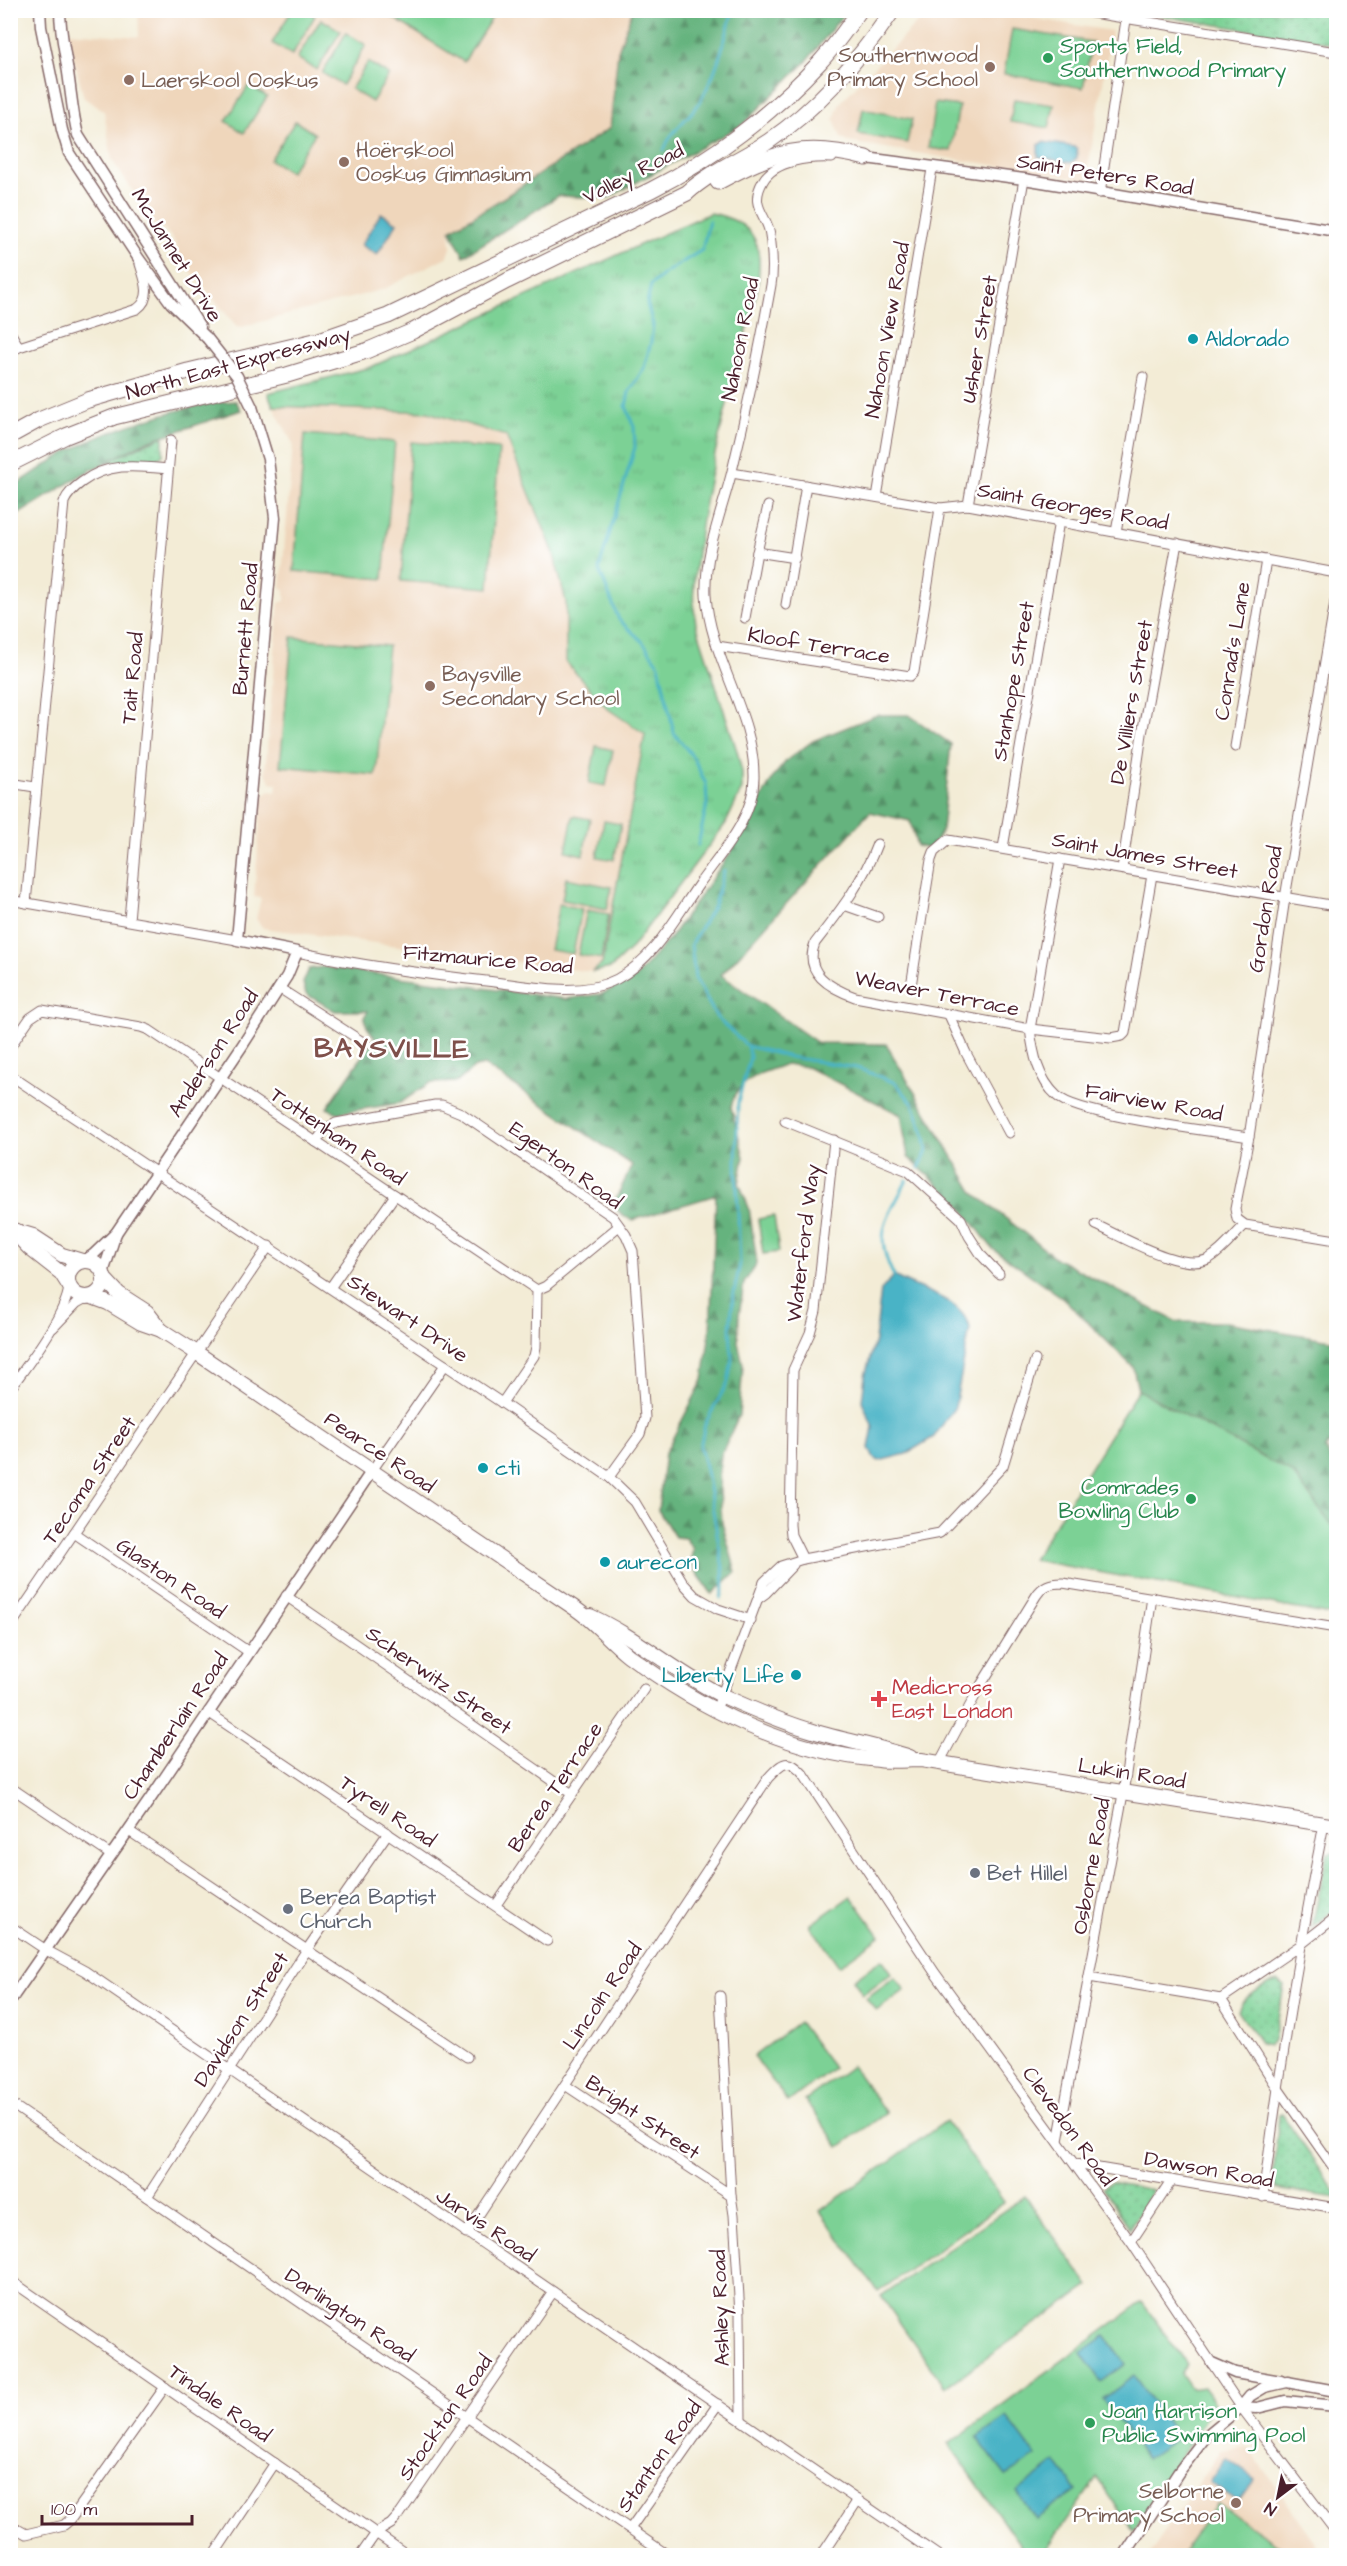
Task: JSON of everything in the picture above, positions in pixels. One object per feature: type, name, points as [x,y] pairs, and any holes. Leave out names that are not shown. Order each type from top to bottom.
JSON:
[{"type":"highway","name":"Valley Road","points":[[449,286],[687,171],[777,102],[821,62],[860,10]]},
{"type":"highway","points":[[837,41],[867,10]]},
{"type":"highway","name":"Valley Road","points":[[507,281],[687,193],[701,180],[769,141],[809,109],[843,75],[893,10]]},
{"type":"highway","points":[[687,193],[707,188],[768,157],[793,151],[821,149],[866,158]]},
{"type":"highway","name":"North East Expressway","points":[[14,464],[66,436],[114,417],[287,375],[366,351],[413,331],[507,281]]},
{"type":"highway","name":"North East Expressway","points":[[10,436],[39,420],[88,400],[188,371],[319,340],[387,316],[449,286]]},
{"type":"main road","name":"Pearce Road","points":[[12,1229],[33,1236],[62,1255],[96,1264],[119,1294],[147,1312],[161,1330]]},
{"type":"main road","name":"Pearce Road","points":[[12,1229],[29,1248],[61,1273],[75,1294],[108,1303],[141,1323],[161,1330],[576,1609],[628,1655],[716,1710],[762,1730]]},
{"type":"main road","points":[[69,1286],[70,1270],[83,1261]]},
{"type":"main road","points":[[89,1297],[100,1292],[104,1276]]},
{"type":"main road","name":"Pearce Road","points":[[576,1609],[608,1624],[695,1681],[766,1714]]},
{"type":"main road","name":"Lukin Road","points":[[766,1714],[813,1731],[881,1747],[921,1760],[1123,1794],[1330,1825]]},
{"type":"main road","name":"Lukin Road","points":[[762,1730],[827,1751],[879,1760],[921,1760]]},
{"type":"street","name":"McJannet Drive","points":[[40,10],[40,27],[59,119],[69,153],[139,259],[181,314],[207,338]]},
{"type":"street","name":"McJannet Drive","points":[[60,10],[62,43],[72,112],[82,144],[207,338]]},
{"type":"street","points":[[1074,10],[1336,52]]},
{"type":"street","points":[[1100,193],[1126,20]]},
{"type":"street","points":[[59,119],[72,112]]},
{"type":"street","name":"Nahoon Road","points":[[732,473],[772,281],[770,231],[760,213],[758,196],[763,180],[781,165],[816,158],[866,158]]},
{"type":"street","name":"Saint Peters Road","points":[[866,158],[1024,180],[1336,231]]},
{"type":"street","name":"Nahoon View Road","points":[[877,497],[932,169]]},
{"type":"street","name":"Usher Street","points":[[968,505],[1024,180]]},
{"type":"street","points":[[154,254],[152,263],[160,286]]},
{"type":"street","points":[[10,332],[15,349],[137,309],[143,305],[147,297],[139,259]]},
{"type":"street","name":"Burnett Road","points":[[207,338],[237,376],[252,407],[268,459],[274,493],[275,518],[237,940]]},
{"type":"street","points":[[1116,532],[1143,377]]},
{"type":"street","name":"Tait Road","points":[[129,920],[171,440]]},
{"type":"street","points":[[26,903],[35,787],[66,497],[85,480],[114,467],[134,465],[168,469]]},
{"type":"street","points":[[717,646],[709,618],[706,576],[716,525],[732,473]]},
{"type":"street","name":"Saint Georges Road","points":[[732,473],[940,508],[968,505],[1336,573]]},
{"type":"street","name":"Kloof Terrace","points":[[786,605],[806,485]]},
{"type":"street","points":[[745,618],[768,506]]},
{"type":"street","name":"Kloof Terrace","points":[[717,646],[905,676],[914,672],[940,508]]},
{"type":"street","name":"Stanhope Street","points":[[1003,848],[1059,521]]},
{"type":"street","name":"De Villiers Street","points":[[1122,869],[1142,734],[1177,543]]},
{"type":"street","points":[[757,552],[795,558]]},
{"type":"street","name":"Conrad's Lane","points":[[1235,747],[1266,560]]},
{"type":"street","name":"Gordon Road","points":[[1245,1225],[1237,1219],[1234,1209],[1249,1137],[1285,898],[1336,596]]},
{"type":"street","name":"Fitzmaurice Road","points":[[10,900],[237,940],[371,967],[547,987],[601,986],[632,969],[658,942],[742,822],[754,788],[748,736],[717,646]]},
{"type":"street","points":[[10,783],[35,787]]},
{"type":"street","name":"Saint James Street","points":[[910,986],[931,860],[934,852],[948,840],[1336,906]]},
{"type":"street","name":"Weaver Terrace","points":[[877,844],[869,865],[844,905],[815,943],[811,963],[817,973],[835,988],[855,997],[1030,1029],[1111,1038],[1122,1036],[1125,1033],[1152,875]]},
{"type":"street","name":"Fairview Road","points":[[1060,859],[1030,1029],[1033,1052],[1050,1089],[1063,1101],[1096,1112],[1249,1137]]},
{"type":"street","points":[[844,905],[878,918]]},
{"type":"street","name":"Anderson Road","points":[[116,1233],[279,988],[297,952]]},
{"type":"street","points":[[279,988],[366,1044]]},
{"type":"street","name":"Tottenham Road","points":[[10,1047],[34,1014],[48,1011],[141,1027],[537,1290]]},
{"type":"street","points":[[949,1015],[966,1053],[1009,1133]]},
{"type":"street","name":"Stewart Drive","points":[[10,1075],[269,1246],[609,1477],[635,1502],[684,1584],[694,1596],[718,1609],[751,1620]]},
{"type":"street","name":"Egerton Road","points":[[316,1142],[325,1130],[336,1123],[442,1105],[461,1113],[599,1207],[619,1226],[633,1251],[645,1418],[640,1434],[609,1477]]},
{"type":"street","points":[[785,1121],[908,1171],[961,1218],[982,1256],[999,1274]]},
{"type":"street","name":"Waterford Way","points":[[800,1560],[790,1526],[793,1370],[813,1324],[816,1311],[834,1140]]},
{"type":"street","points":[[330,1288],[395,1195]]},
{"type":"street","points":[[1096,1225],[1175,1259],[1194,1263],[1211,1258],[1245,1225],[1336,1240]]},
{"type":"street","points":[[502,1403],[534,1356],[537,1290],[546,1286],[619,1226]]},
{"type":"street","points":[[83,1261],[93,1256],[116,1233]]},
{"type":"street","points":[[104,1276],[116,1233]]},
{"type":"street","name":"Tecoma Street","points":[[10,1627],[269,1246]]},
{"type":"street","points":[[10,1389],[52,1328],[68,1296],[69,1286]]},
{"type":"street","points":[[52,1328],[73,1306],[89,1297]]},
{"type":"street","points":[[716,1710],[759,1598],[760,1589],[768,1577],[781,1566],[800,1560],[940,1533],[1003,1466],[1035,1360]]},
{"type":"street","points":[[371,1472],[445,1365]]},
{"type":"street","name":"Chamberlain Road","points":[[10,2001],[129,1830],[371,1472]]},
{"type":"street","name":"Glaston Road","points":[[74,1533],[249,1652]]},
{"type":"street","points":[[939,1763],[981,1685],[1036,1596],[1044,1587],[1052,1583],[1152,1597],[1336,1628]]},
{"type":"street","name":"Scherwitz Street","points":[[286,1596],[572,1794]]},
{"type":"street","name":"Osborne Road","points":[[1058,2141],[1123,1794],[1152,1597]]},
{"type":"street","name":"Berea Terrace","points":[[496,1905],[644,1689]]},
{"type":"street","name":"Tyrell Road","points":[[208,1712],[548,1941]]},
{"type":"street","name":"Clevedon Road","points":[[768,1778],[784,1763],[796,1766],[804,1775],[935,1973],[1131,2242],[1241,2407],[1336,2532]]},
{"type":"street","name":"Lincoln Road","points":[[466,2234],[768,1778]]},
{"type":"street","points":[[10,1786],[111,1855]]},
{"type":"street","points":[[1263,2197],[1299,1946],[1330,1825]]},
{"type":"street","points":[[129,1830],[308,1948],[467,2057]]},
{"type":"street","name":"Davidson Street","points":[[147,2197],[308,1948],[388,1833]]},
{"type":"street","points":[[1089,1977],[1221,1999],[1299,1946],[1336,1917]]},
{"type":"street","name":"Jarvis Road","points":[[10,1926],[46,1950],[85,1971],[939,2556]]},
{"type":"street","name":"Ashley Road","points":[[720,1996],[740,2314],[741,2420]]},
{"type":"street","points":[[1221,1999],[1277,2087],[1336,2171]]},
{"type":"street","name":"Bright Street","points":[[565,2085],[731,2196]]},
{"type":"street","name":"Darlington Road","points":[[10,2103],[669,2556]]},
{"type":"street","name":"Dawson Road","points":[[1075,2164],[1336,2208]]},
{"type":"street","points":[[1131,2242],[1172,2180]]},
{"type":"street","name":"Tindale Road","points":[[10,2280],[409,2556]]},
{"type":"street","name":"Stockton Road","points":[[360,2556],[376,2533],[391,2524],[400,2514],[553,2292]]},
{"type":"street","points":[[1212,2363],[1235,2373],[1336,2391]]},
{"type":"street","points":[[1124,2556],[1178,2473],[1207,2435],[1241,2407],[1250,2396],[1265,2387],[1287,2382]]},
{"type":"street","points":[[10,2525],[26,2534],[64,2525],[71,2519],[165,2387]]},
{"type":"street","points":[[1241,2407],[1257,2408],[1285,2401],[1336,2406]]},
{"type":"street","name":"Stanton Road","points":[[630,2529],[718,2404]]},
{"type":"street","points":[[213,2556],[275,2463]]},
{"type":"street","points":[[821,2556],[858,2500]]},
{"type":"shaded area","name":"Hoërskool Ooskus Gimnasium","points":[[138,10],[632,11],[618,51],[610,128],[450,230],[451,248],[448,256],[384,289],[238,328],[177,255],[178,249],[172,238],[164,229],[157,227],[112,160],[104,111],[84,98],[67,32],[139,37]]},
{"type":"shaded area","name":"Southernwood Primary School","points":[[928,11],[987,11],[1112,31],[1086,180],[848,142],[841,138],[834,119],[840,103]]},
{"type":"shaded area","name":"Baysville Secondary School","points":[[273,406],[428,412],[506,435],[553,551],[566,602],[566,662],[608,709],[645,734],[602,964],[592,972],[263,928],[256,919],[261,898],[254,897],[262,797],[270,791],[276,792],[277,784],[271,782],[265,772],[279,603],[285,601],[285,590],[281,587],[293,444]]},
{"type":"shaded area","name":"Selborne Primary School","points":[[1248,2447],[1324,2555],[1148,2556],[1221,2450]]},
{"type":"green space","points":[[292,10],[307,11],[315,16],[292,55],[272,43]]},
{"type":"green space","points":[[382,11],[496,11],[464,62]]},
{"type":"green space","points":[[632,11],[846,11],[806,62],[742,125],[608,198],[558,196],[464,256],[450,230],[610,128],[618,51]]},
{"type":"green space","points":[[1131,11],[1336,11],[1336,44]]},
{"type":"green space","points":[[321,19],[341,31],[317,70],[297,58]]},
{"type":"green space","name":"Sports Field, Southernwood Primary","points":[[1012,29],[1092,42],[1083,88],[1004,74]]},
{"type":"green space","points":[[346,33],[366,45],[342,85],[322,73]]},
{"type":"green space","points":[[368,62],[389,75],[372,102],[351,89]]},
{"type":"green space","points":[[249,85],[267,97],[244,133],[226,121]]},
{"type":"green space","points":[[1014,99],[1054,105],[1049,128],[1010,122]]},
{"type":"green space","points":[[935,103],[959,106],[951,151],[928,148]]},
{"type":"green space","points":[[863,109],[912,119],[907,143],[858,134]]},
{"type":"green space","points":[[295,121],[315,134],[290,172],[270,160]]},
{"type":"green space","points":[[710,213],[726,217],[748,230],[758,249],[759,261],[757,291],[707,490],[694,584],[696,624],[737,751],[742,772],[742,789],[726,823],[630,950],[611,968],[592,972],[602,964],[645,734],[608,709],[566,662],[566,602],[553,551],[506,436],[428,412],[273,406],[268,393],[371,367]]},
{"type":"green space","points":[[236,401],[241,410],[148,441],[83,474],[11,519],[11,488],[69,451],[107,433],[151,418],[195,407]]},
{"type":"green space","points":[[305,434],[395,442],[383,579],[294,571]]},
{"type":"green space","points":[[163,436],[163,455],[159,458],[150,461],[101,464]]},
{"type":"green space","points":[[411,442],[499,449],[489,588],[401,581]]},
{"type":"green space","points":[[292,637],[388,646],[376,775],[280,766]]},
{"type":"green space","points":[[877,715],[909,715],[951,744],[942,830],[931,849],[917,846],[910,821],[870,812],[721,975],[818,1043],[886,1044],[974,1193],[1057,1259],[1177,1322],[1226,1322],[1336,1341],[1336,1444],[1325,1448],[1336,1469],[1336,1531],[1292,1473],[1138,1390],[1133,1367],[1063,1298],[993,1249],[958,1203],[908,1157],[901,1115],[807,1067],[786,1064],[745,1082],[735,1094],[731,1107],[744,1157],[739,1183],[749,1208],[757,1263],[744,1283],[739,1315],[738,1342],[743,1364],[739,1415],[721,1455],[719,1474],[722,1523],[736,1572],[712,1594],[690,1563],[693,1549],[685,1538],[675,1537],[658,1510],[665,1453],[703,1380],[710,1331],[716,1195],[633,1220],[623,1216],[613,1205],[632,1165],[484,1065],[475,1067],[457,1082],[430,1083],[400,1103],[338,1113],[327,1108],[375,1038],[367,1027],[364,1017],[368,1011],[335,1011],[306,994],[303,983],[309,969],[323,967],[566,999],[602,994],[636,977],[670,938],[731,852],[774,776],[787,760],[813,741]]},
{"type":"green space","points":[[596,746],[613,750],[606,786],[589,783]]},
{"type":"green space","points":[[573,816],[590,819],[583,855],[566,851]]},
{"type":"green space","points":[[604,821],[621,824],[614,860],[597,857]]},
{"type":"green space","points":[[566,878],[612,887],[607,909],[562,900]]},
{"type":"green space","points":[[559,904],[582,909],[573,954],[550,950]]},
{"type":"green space","points":[[587,910],[609,914],[601,959],[578,955]]},
{"type":"green space","points":[[774,1216],[779,1252],[763,1254],[758,1219]]},
{"type":"green space","name":"Comrades Bowling Club","points":[[1138,1390],[1292,1473],[1336,1531],[1336,1616],[1033,1560]]},
{"type":"green space","points":[[1335,1852],[1336,1908],[1312,1928],[1327,1854]]},
{"type":"green space","points":[[851,1896],[880,1936],[839,1966],[810,1925]]},
{"type":"green space","points":[[882,1959],[892,1973],[863,1994],[853,1980]]},
{"type":"green space","points":[[895,1977],[905,1990],[876,2011],[866,1998]]},
{"type":"green space","points":[[1278,1981],[1284,1986],[1274,2040],[1268,2046],[1261,2044],[1238,2011],[1255,1992]]},
{"type":"green space","points":[[799,2022],[833,2068],[788,2102],[754,2056]]},
{"type":"green space","points":[[852,2066],[886,2113],[839,2147],[805,2100]]},
{"type":"green space","points":[[1282,2114],[1336,2193],[1336,2198],[1276,2189],[1273,2178],[1279,2115]]},
{"type":"green space","points":[[946,2121],[1004,2202],[878,2292],[820,2211]]},
{"type":"green space","points":[[1111,2182],[1153,2190],[1130,2229],[1103,2187]]},
{"type":"green space","points":[[1025,2196],[1089,2286],[945,2387],[881,2296]]},
{"type":"green space","name":"Joan Harrison Public Swimming Pool","points":[[1142,2302],[1187,2364],[1181,2374],[1191,2389],[1203,2387],[1215,2403],[1134,2531],[1097,2478],[1042,2555],[1027,2555],[949,2444]]},
{"type":"green space","points":[[1217,2503],[1293,2555],[1180,2555]]},
{"type":"water","points":[[1043,142],[1075,147],[1077,158],[1071,163],[1038,157],[1038,145]]},
{"type":"water","points":[[381,213],[397,223],[377,255],[361,245]]},
{"type":"water","points":[[894,1276],[949,1302],[965,1317],[970,1328],[955,1407],[934,1437],[906,1454],[879,1461],[873,1457],[869,1448],[873,1427],[862,1401],[865,1376],[875,1340],[881,1290]]},
{"type":"water","points":[[1105,2336],[1126,2364],[1101,2382],[1081,2353]]},
{"type":"water","points":[[1134,2376],[1178,2437],[1146,2459],[1103,2399]]},
{"type":"water","points":[[1007,2417],[1036,2456],[1006,2476],[977,2438]]},
{"type":"water","points":[[1226,2458],[1255,2479],[1238,2502],[1209,2482]]},
{"type":"water","points":[[1056,2462],[1077,2490],[1036,2519],[1017,2492]]},
{"type":"waterway","points":[[664,150],[671,136],[698,105],[707,88],[720,55],[733,10]]},
{"type":"waterway","points":[[698,845],[707,804],[706,784],[693,757],[674,733],[659,665],[642,641],[619,620],[599,569],[635,447],[634,427],[626,406],[629,392],[644,368],[651,342],[653,325],[647,303],[651,285],[665,273],[702,250],[709,221]]},
{"type":"waterway","points":[[724,871],[714,905],[691,944],[695,978],[717,1018],[747,1046],[790,1057],[857,1068],[896,1083],[913,1104],[924,1133],[927,1151],[919,1168]]},
{"type":"waterway","points":[[721,1598],[724,1587],[723,1568],[700,1447],[705,1424],[728,1382],[732,1360],[730,1329],[733,1297],[740,1264],[736,1162],[738,1102],[750,1057],[747,1046]]},
{"type":"waterway","points":[[894,1276],[887,1261],[883,1237],[888,1217],[907,1180]]},
{"type":"place","name":"Sports Field, Southernwood Primary","points":[[1048,58]]},
{"type":"place","name":"Southernwood Primary School","points":[[990,67]]},
{"type":"place","name":"Laerskool Ooskus","points":[[129,80]]},
{"type":"place","name":"Hoërskool Ooskus Gimnasium","points":[[344,162]]},
{"type":"place","name":"Aldorado","points":[[1193,339]]},
{"type":"place","name":"Baysville Secondary School","points":[[430,686]]},
{"type":"place","name":"cti","points":[[483,1468]]},
{"type":"place","name":"Comrades Bowling Club","points":[[1191,1499]]},
{"type":"place","name":"aurecon","points":[[605,1562]]},
{"type":"place","name":"Liberty Life","points":[[796,1675]]},
{"type":"place","name":"Medicross East London","points":[[879,1699]]},
{"type":"place","name":"Bet Hillel","points":[[975,1873]]},
{"type":"place","name":"Berea Baptist Church","points":[[288,1909]]},
{"type":"place","name":"Joan Harrison Public Swimming Pool","points":[[1090,2423]]},
{"type":"place","name":"Selborne Primary School","points":[[1236,2503]]},
{"type":"district","name":"BAYSVILLE","points":[[392,1048]]}]
